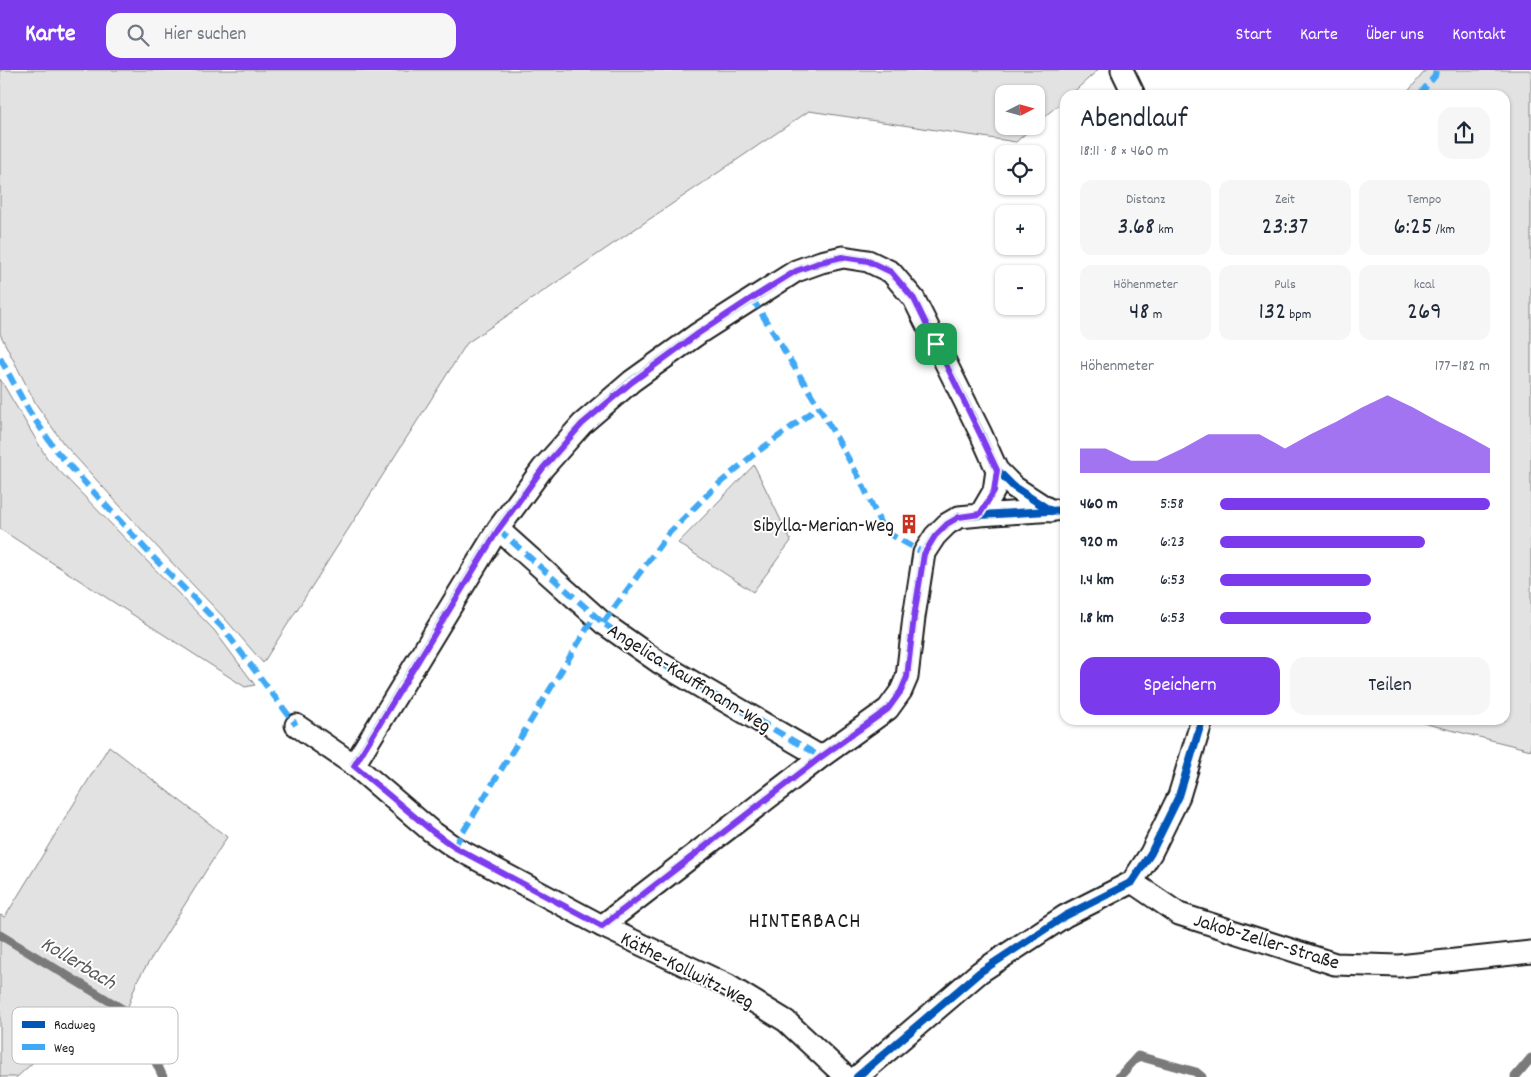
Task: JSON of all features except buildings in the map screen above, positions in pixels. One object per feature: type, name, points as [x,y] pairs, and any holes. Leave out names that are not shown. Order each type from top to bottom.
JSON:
[{"type":"street","points":[[1122,70],[1132,90]]},
{"type":"street","points":[[354,766],[498,530],[543,468],[582,424],[632,382],[699,333],[796,271],[842,257],[868,261],[891,272],[914,299],[997,470],[1014,487],[1058,510]]},
{"type":"street","points":[[980,514],[994,491],[997,470]]},
{"type":"street","points":[[602,926],[821,757],[888,709],[901,691],[907,677],[924,554],[935,536],[947,524],[959,517],[980,514],[1058,510]]},
{"type":"street","name":"Angelica-Kauffmann-Weg","points":[[498,530],[603,624],[660,663],[821,757]]},
{"type":"street","points":[[857,1077],[980,972],[1065,916],[1132,882],[1151,853],[1179,796],[1200,725]]},
{"type":"street","name":"Käthe-Kollwitz-Weg","points":[[296,726],[354,766],[454,847],[602,926],[727,985],[786,1021],[846,1077]]},
{"type":"street","name":"Jakob-Zeller-Straße","points":[[1132,882],[1179,914],[1335,964],[1399,966],[1531,952]]},
{"type":"shaded area","points":[[0,70],[1098,70],[1076,90],[1060,90],[1060,103],[1045,116],[1045,85],[995,85],[995,135],[1024,135],[1016,142],[809,111],[467,343],[263,663],[227,621],[63,443],[36,404],[0,334]]},
{"type":"shaded area","points":[[1426,70],[1531,70],[1531,750],[1431,725],[1510,725],[1510,90],[1409,90]]},
{"type":"shaded area","points":[[0,379],[47,458],[214,630],[255,685],[245,687],[0,529]]},
{"type":"shaded area","points":[[754,465],[791,541],[753,592],[678,543]]},
{"type":"shaded area","points":[[109,746],[227,837],[137,981],[128,1007],[12,1007],[12,1064],[31,1064],[17,1077],[0,1077],[0,915],[5,917]]},
{"type":"waterway","name":"Kollerbach","points":[[0,935],[119,1007]]},
{"type":"waterway","name":"Kollerbach","points":[[1119,1077],[1138,1056],[1196,1072],[1202,1077]]},
{"type":"waterway","name":"Kollerbach","points":[[1515,1077],[1531,1058]]},
{"type":"waterway","name":"Kollerbach","points":[[157,1064],[163,1077]]},
{"type":"marked path","points":[[1423,90],[1435,76],[1436,70]]},
{"type":"marked path","points":[[752,298],[819,407],[860,479],[884,531],[924,553]]},
{"type":"marked path","points":[[0,358],[29,411],[57,452],[152,556],[222,627],[296,725]]},
{"type":"marked path","points":[[603,623],[668,534],[714,488],[753,455],[819,407]]},
{"type":"marked path","points":[[980,515],[994,491],[997,470]]},
{"type":"marked path","points":[[498,529],[603,623],[660,663],[821,757]]},
{"type":"marked path","points":[[454,847],[594,617]]},
{"type":"cycle path","points":[[354,765],[498,529],[543,468],[582,424],[632,381],[699,333],[796,271],[843,257],[868,261],[891,272],[914,299],[997,470],[1014,487],[1051,511]]},
{"type":"cycle path","points":[[602,926],[821,757],[888,709],[901,691],[907,677],[924,553],[935,536],[947,524],[959,517],[1060,510]]},
{"type":"cycle path","points":[[857,1077],[980,972],[1065,916],[1132,882],[1151,853],[1179,796],[1200,725]]},
{"type":"place","name":"Sibylla-Merian-Weg","points":[[909,524]]},
{"type":"district","name":"HINTERBACH","points":[[805,919]]},
{"type":"route","points":[[842,257],[868,261],[891,272],[914,299],[936,344],[997,470],[994,491],[980,514],[959,517],[947,524],[935,536],[924,554],[907,677],[901,691],[888,709],[821,757],[602,926],[454,847],[354,766],[498,530],[543,468],[582,424],[632,382],[699,333],[796,271],[842,257]]}]
